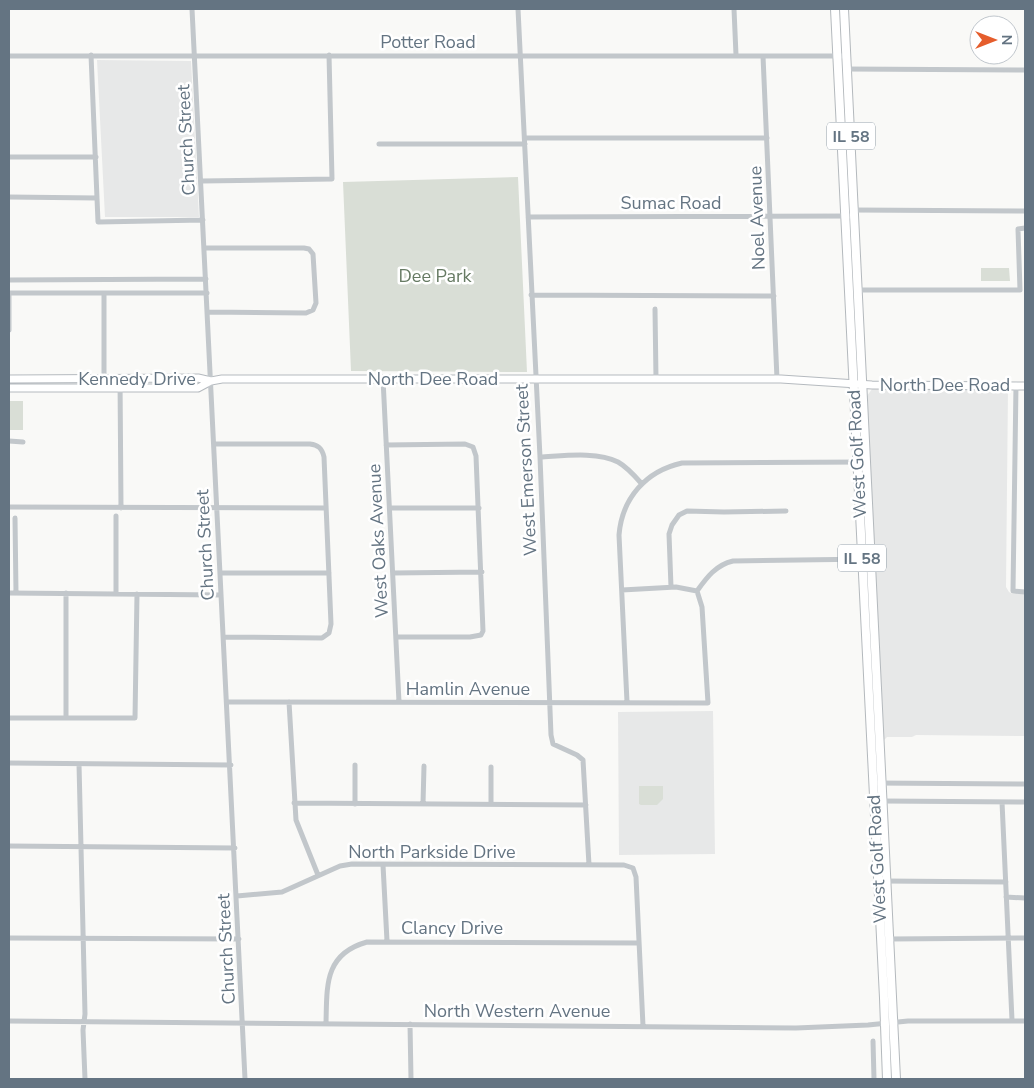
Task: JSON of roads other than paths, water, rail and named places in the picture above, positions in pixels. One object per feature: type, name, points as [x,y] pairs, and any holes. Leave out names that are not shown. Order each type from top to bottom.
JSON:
[{"type":"main road","name":"West Golf Road","points":[[835,9],[885,1024],[886,1079]]},
{"type":"main road","name":"West Golf Road","points":[[844,9],[888,882],[896,1079]]},
{"type":"street","name":"Church Street","points":[[192,9],[240,939],[245,1079]]},
{"type":"street","name":"West Emerson Street","points":[[518,9],[540,457],[551,735],[553,744],[577,755],[583,760],[589,865]]},
{"type":"street","points":[[734,9],[736,55]]},
{"type":"street","points":[[202,181],[332,180],[329,55]]},
{"type":"street","name":"Potter Road","points":[[9,56],[847,56]]},
{"type":"street","points":[[91,56],[98,222],[203,220]]},
{"type":"street","name":"Noel Avenue","points":[[763,56],[777,379]]},
{"type":"street","points":[[847,69],[1025,70]]},
{"type":"street","points":[[379,144],[767,138]]},
{"type":"street","points":[[9,157],[96,157]]},
{"type":"street","points":[[9,197],[97,198]]},
{"type":"street","name":"Sumac Road","points":[[528,217],[770,217],[845,216],[854,213],[1025,211]]},
{"type":"street","points":[[858,290],[1020,290],[1018,228],[1025,228]]},
{"type":"street","points":[[205,248],[309,249],[313,254],[316,303],[313,310],[306,313],[208,312]]},
{"type":"street","points":[[9,280],[206,280]]},
{"type":"street","points":[[9,330],[9,293],[207,293]]},
{"type":"street","points":[[104,293],[104,387]]},
{"type":"street","points":[[531,295],[774,296]]},
{"type":"street","points":[[655,309],[656,379]]},
{"type":"street","points":[[120,378],[121,508]]},
{"type":"street","name":"Kennedy Drive","points":[[9,379],[198,378],[211,381]]},
{"type":"street","name":"North Dee Road","points":[[211,381],[222,379],[777,379],[863,384],[1025,386]]},
{"type":"street","name":"West Oaks Avenue","points":[[383,379],[399,702]]},
{"type":"street","name":"Kennedy Drive","points":[[9,388],[198,388],[211,381]]},
{"type":"street","points":[[1016,386],[1013,591],[1025,592]]},
{"type":"street","points":[[9,442],[23,442]]},
{"type":"street","points":[[215,444],[310,444],[320,447],[324,457],[331,624],[329,634],[322,638],[224,637]]},
{"type":"street","points":[[386,445],[465,444],[473,448],[476,456],[479,508],[484,626],[482,635],[470,637],[396,636]]},
{"type":"street","points":[[540,457],[590,456],[610,459],[626,467],[641,483]]},
{"type":"street","points":[[627,702],[619,535],[620,524],[627,504],[641,483],[657,471],[682,462],[867,462]]},
{"type":"street","points":[[9,507],[326,508]]},
{"type":"street","points":[[390,508],[479,508]]},
{"type":"street","points":[[671,587],[669,534],[678,515],[687,510],[724,512],[786,511]]},
{"type":"street","points":[[116,516],[116,594]]},
{"type":"street","points":[[16,518],[16,593]]},
{"type":"street","points":[[622,590],[682,587],[697,591],[717,567],[733,561],[872,559]]},
{"type":"street","points":[[393,573],[482,572]]},
{"type":"street","points":[[221,573],[329,573]]},
{"type":"street","name":"Hamlin Avenue","points":[[227,702],[708,703],[702,607],[697,591]]},
{"type":"street","points":[[9,593],[221,595]]},
{"type":"street","points":[[66,594],[66,718]]},
{"type":"street","points":[[9,718],[135,718],[137,594]]},
{"type":"street","points":[[289,702],[296,820],[318,875]]},
{"type":"street","points":[[9,763],[231,766]]},
{"type":"street","points":[[80,764],[85,1079]]},
{"type":"street","points":[[355,764],[355,804]]},
{"type":"street","points":[[423,804],[424,766]]},
{"type":"street","points":[[491,767],[491,804]]},
{"type":"street","points":[[873,783],[1025,784]]},
{"type":"street","points":[[884,801],[1025,802]]},
{"type":"street","points":[[1002,802],[1012,1020]]},
{"type":"street","points":[[294,803],[586,804]]},
{"type":"street","points":[[9,846],[235,848]]},
{"type":"street","points":[[383,864],[387,941]]},
{"type":"street","name":"North Parkside Drive","points":[[237,896],[282,892],[318,875],[346,865],[624,865],[633,868],[636,877],[639,943]]},
{"type":"street","points":[[878,881],[1006,882]]},
{"type":"street","points":[[1006,897],[1025,898]]},
{"type":"street","points":[[9,938],[240,939]]},
{"type":"street","points":[[890,939],[1025,938]]},
{"type":"street","name":"Clancy Drive","points":[[326,1023],[328,982],[335,963],[348,950],[356,945],[367,942],[639,943]]},
{"type":"street","points":[[639,943],[643,1026]]},
{"type":"street","name":"North Western Avenue","points":[[9,1021],[796,1028],[885,1024],[908,1021],[1025,1020]]},
{"type":"street","points":[[410,1024],[411,1079]]},
{"type":"street","points":[[873,1041],[874,1079]]},
{"type":"park label","name":"Dee Park","points":[[435,276]]}]
